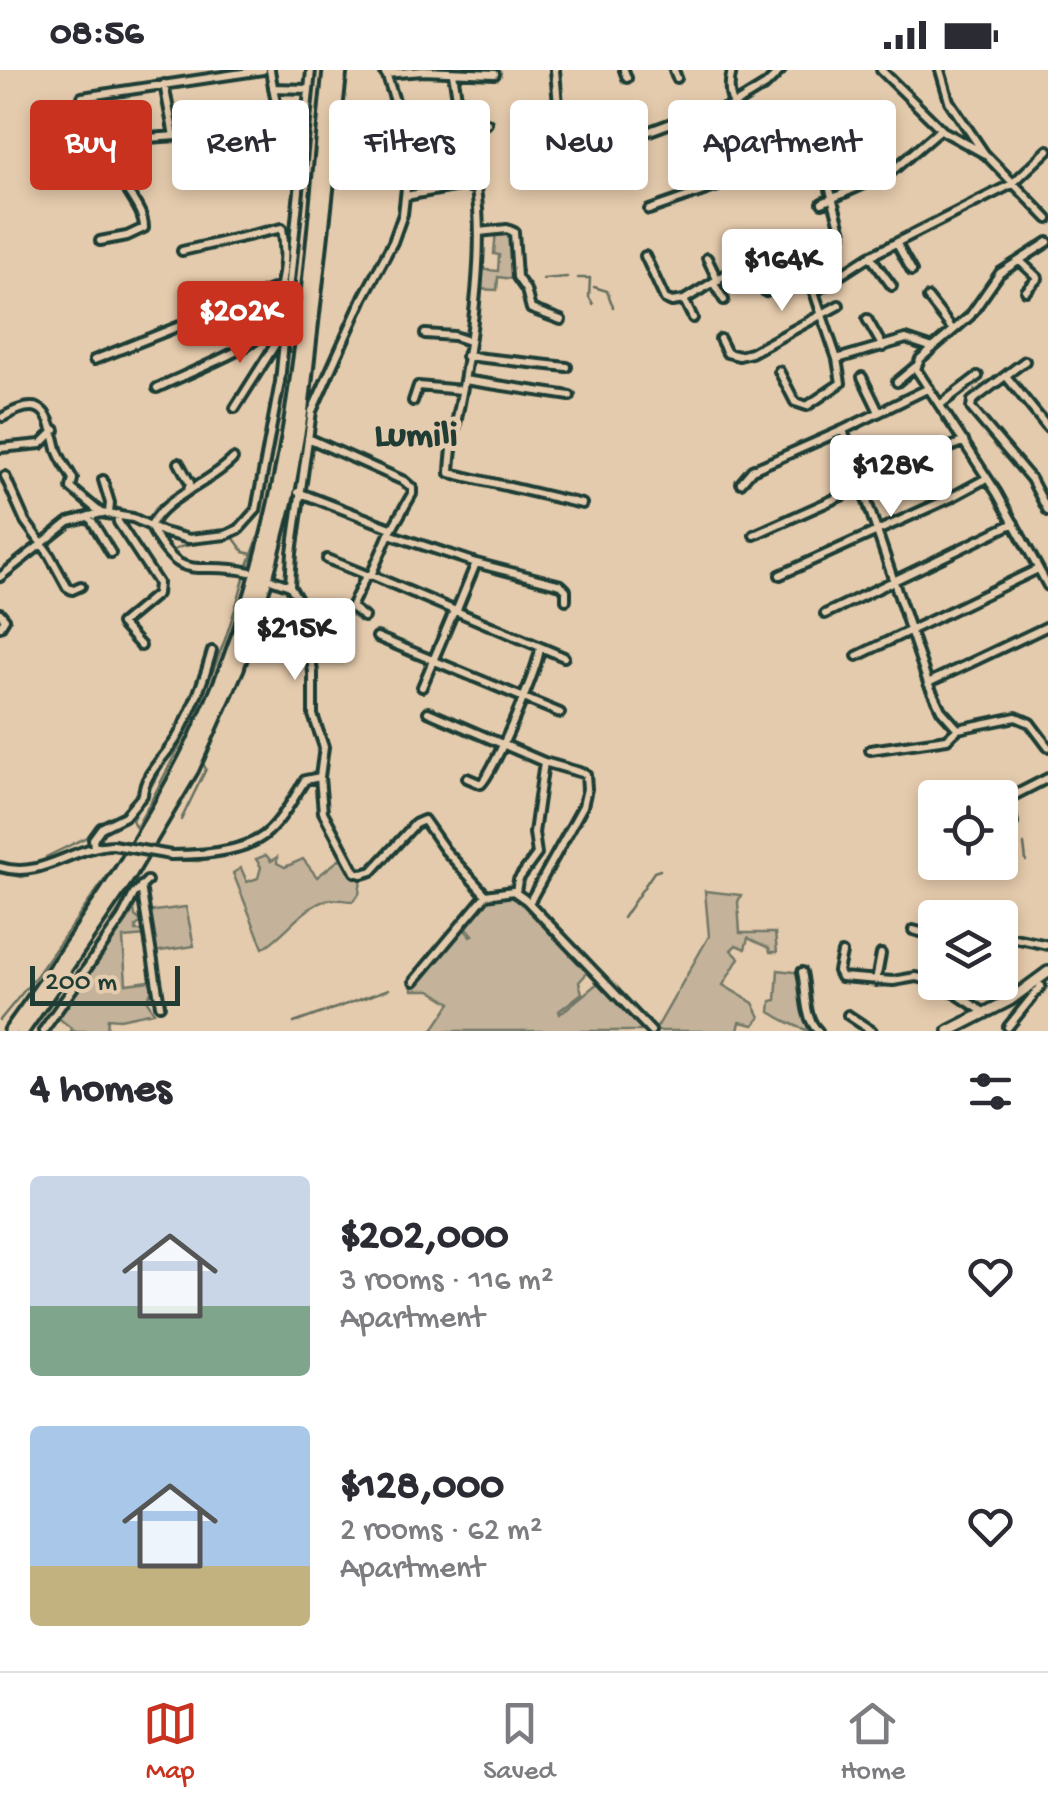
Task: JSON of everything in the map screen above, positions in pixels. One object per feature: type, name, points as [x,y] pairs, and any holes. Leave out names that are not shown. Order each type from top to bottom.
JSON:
[{"type":"highway","points":[[12,1031],[90,920],[170,791],[213,701],[246,614],[280,485],[330,70]]},
{"type":"highway","points":[[22,1031],[120,890],[176,798],[213,724],[249,632],[287,496],[301,416],[340,70]]},
{"type":"main road","points":[[952,1030],[1042,986],[1048,972]]},
{"type":"street","points":[[82,97],[267,70],[275,100]]},
{"type":"street","points":[[157,388],[256,339],[285,284],[310,70]]},
{"type":"street","points":[[555,70],[558,100]]},
{"type":"street","points":[[732,70],[733,100]]},
{"type":"street","points":[[741,100],[782,70]]},
{"type":"street","points":[[881,70],[941,129],[985,154]]},
{"type":"street","points":[[940,70],[954,109],[985,154],[1048,218]]},
{"type":"street","points":[[486,895],[424,820],[414,824],[372,870],[355,872],[322,812],[320,778],[324,747],[313,715],[307,626],[304,610],[290,586],[298,492],[314,406],[393,242],[406,196],[407,140],[385,72],[495,74]]},
{"type":"street","points":[[453,73],[458,100]]},
{"type":"street","points":[[164,84],[172,126]]},
{"type":"street","points":[[273,88],[308,89]]},
{"type":"street","points":[[822,204],[891,172],[941,129]]},
{"type":"street","points":[[814,292],[870,256],[1012,184],[1048,150]]},
{"type":"street","points":[[406,196],[473,186],[479,232],[475,315],[452,428],[450,472],[582,504]]},
{"type":"street","points":[[100,241],[144,228],[144,219],[127,190]]},
{"type":"street","points":[[649,210],[707,190]]},
{"type":"street","points":[[780,371],[796,402],[806,406],[841,383],[823,313],[802,257],[806,251],[841,236],[831,190]]},
{"type":"street","points":[[168,555],[170,546],[184,539],[226,535],[256,510],[280,382],[285,328],[282,228],[182,251]]},
{"type":"street","points":[[479,232],[514,232],[517,275],[531,308],[561,320]]},
{"type":"street","points":[[645,256],[665,299],[684,300],[743,266],[750,258],[740,240]]},
{"type":"street","points":[[897,382],[979,306],[997,276],[1048,242]]},
{"type":"street","points":[[897,244],[912,271]]},
{"type":"street","points":[[870,256],[892,286]]},
{"type":"street","points":[[707,258],[724,300]]},
{"type":"street","points":[[1020,261],[1038,278],[1026,291]]},
{"type":"street","points":[[743,266],[766,292],[806,273]]},
{"type":"street","points":[[94,360],[285,284]]},
{"type":"street","points":[[928,298],[953,330]]},
{"type":"street","points":[[684,300],[694,318]]},
{"type":"street","points":[[720,338],[727,352],[748,354],[839,305]]},
{"type":"street","points":[[867,319],[883,347]]},
{"type":"street","points":[[235,408],[285,328]]},
{"type":"street","points":[[425,334],[470,341]]},
{"type":"street","points":[[837,359],[910,339],[933,348]]},
{"type":"street","points":[[466,356],[567,367]]},
{"type":"street","points":[[1025,361],[972,401],[971,408],[1032,479],[1048,511]]},
{"type":"street","points":[[916,365],[1014,522],[1048,586]]},
{"type":"street","points":[[941,404],[978,376]]},
{"type":"street","points":[[1006,376],[1048,428]]},
{"type":"street","points":[[862,377],[880,412]]},
{"type":"street","points":[[464,380],[570,396]]},
{"type":"street","points":[[413,400],[421,386],[462,390]]},
{"type":"street","points":[[741,483],[752,470],[929,388]]},
{"type":"street","points":[[3,417],[24,408],[39,409],[51,420],[58,452],[73,479],[70,488],[118,522],[158,583],[158,594],[121,624],[141,646]]},
{"type":"street","points":[[0,448],[41,444],[55,430]]},
{"type":"street","points":[[843,430],[928,683],[941,710],[958,730]]},
{"type":"street","points":[[308,438],[410,485],[412,494],[351,608],[364,617]]},
{"type":"street","points":[[754,536],[964,441]]},
{"type":"street","points":[[150,526],[160,510],[206,482],[233,459]]},
{"type":"street","points":[[179,463],[190,483],[188,491]]},
{"type":"street","points":[[5,476],[22,514],[67,587],[72,590],[81,586]]},
{"type":"street","points":[[780,575],[987,478]]},
{"type":"street","points":[[102,480],[110,502],[109,513]]},
{"type":"street","points":[[298,492],[476,563],[561,586],[566,590],[566,600]]},
{"type":"street","points":[[0,578],[69,522],[89,516],[109,513],[184,539]]},
{"type":"street","points":[[89,516],[111,553]]},
{"type":"street","points":[[825,614],[1014,522]]},
{"type":"street","points":[[150,526],[168,555],[182,567],[250,572]]},
{"type":"street","points":[[326,559],[564,657]]},
{"type":"street","points":[[422,687],[476,563]]},
{"type":"street","points":[[857,656],[1038,568]]},
{"type":"street","points":[[273,580],[290,586]]},
{"type":"street","points":[[0,613],[5,619],[0,628]]},
{"type":"street","points":[[928,683],[1048,626]]},
{"type":"street","points":[[377,637],[560,713]]},
{"type":"street","points":[[467,778],[484,782],[505,744],[540,648]]},
{"type":"street","points":[[94,847],[93,839],[101,828],[126,816],[142,796],[157,761],[174,742],[189,714],[212,652]]},
{"type":"street","points":[[428,712],[544,762],[586,774],[583,806],[529,903]]},
{"type":"street","points":[[870,750],[947,739],[958,730],[1023,718],[1047,745]]},
{"type":"street","points":[[516,892],[518,880],[537,854],[534,834],[544,762]]},
{"type":"street","points":[[0,867],[14,872],[34,870],[94,847],[194,855],[258,840],[276,824],[306,780],[320,778]]},
{"type":"street","points":[[1018,793],[1048,778]]},
{"type":"street","points":[[43,1031],[144,883],[160,1005]]},
{"type":"street","points":[[414,981],[486,895],[516,892],[650,1031]]},
{"type":"street","points":[[914,930],[918,931]]},
{"type":"street","points":[[1018,939],[1048,945]]},
{"type":"street","points":[[842,952],[838,971],[842,977],[876,981],[918,977]]},
{"type":"street","points":[[876,981],[880,954]]},
{"type":"street","points":[[802,972],[808,1018],[818,1031]]},
{"type":"street","points":[[1008,1027],[1042,986]]},
{"type":"street","points":[[965,1000],[986,1013]]},
{"type":"street","points":[[848,1014],[872,1031]]},
{"type":"shaded area","points":[[496,230],[511,231],[516,276],[498,277],[497,290],[475,289],[477,269],[498,271],[499,255],[494,254]]},
{"type":"shaded area","points":[[266,855],[271,861],[277,857],[277,863],[285,867],[303,859],[317,877],[344,856],[356,878],[361,879],[359,894],[353,901],[331,899],[319,903],[263,948],[233,873],[241,868],[247,882],[258,878],[261,867],[256,859]]},
{"type":"shaded area","points":[[705,891],[741,895],[740,933],[775,933],[777,952],[770,952],[748,938],[745,949],[736,945],[731,950],[739,958],[723,985],[753,1003],[760,1017],[754,1025],[740,1022],[738,1031],[655,1031],[709,936]]},
{"type":"shaded area","points":[[510,893],[521,897],[588,972],[579,982],[582,993],[560,1014],[599,982],[648,1031],[432,1031],[451,1003],[430,990],[412,987],[463,927],[473,935],[464,924],[485,901]]},
{"type":"shaded area","points":[[186,907],[194,946],[153,952],[147,912]]},
{"type":"shaded area","points":[[134,909],[142,922],[136,931],[146,931],[148,936],[123,938],[126,984],[150,981],[152,989],[147,1001],[154,1012],[108,1018],[107,1031],[70,1031],[56,1016],[127,910]]},
{"type":"shaded area","points":[[778,970],[801,973],[806,994],[805,1020],[813,1031],[770,1012],[771,1001],[776,1000]]},
{"type":"waterway","points":[[543,279],[567,277]]},
{"type":"waterway","points":[[578,278],[590,278],[589,297],[593,304]]},
{"type":"waterway","points":[[594,287],[607,291],[613,307]]},
{"type":"waterway","points":[[268,428],[269,406]]},
{"type":"waterway","points":[[247,568],[263,525]]},
{"type":"waterway","points":[[171,552],[233,537],[244,552],[252,554]]},
{"type":"waterway","points":[[136,828],[199,705],[245,575]]},
{"type":"waterway","points":[[147,794],[170,753]]},
{"type":"waterway","points":[[181,820],[206,769],[202,762]]},
{"type":"waterway","points":[[137,830],[132,820],[143,800]]},
{"type":"waterway","points":[[47,861],[46,857],[91,835]]},
{"type":"waterway","points":[[49,860],[91,841]]},
{"type":"waterway","points":[[1024,844],[1026,861]]},
{"type":"waterway","points":[[166,860],[198,861],[229,854]]},
{"type":"waterway","points":[[0,1020],[115,865]]},
{"type":"waterway","points":[[0,873],[22,877],[46,870]]},
{"type":"waterway","points":[[623,918],[654,872],[660,870]]},
{"type":"waterway","points":[[38,1031],[138,882]]},
{"type":"waterway","points":[[497,891],[510,887]]},
{"type":"waterway","points":[[294,1023],[389,989]]},
{"type":"district","name":"Lumili","points":[[416,431]]}]
